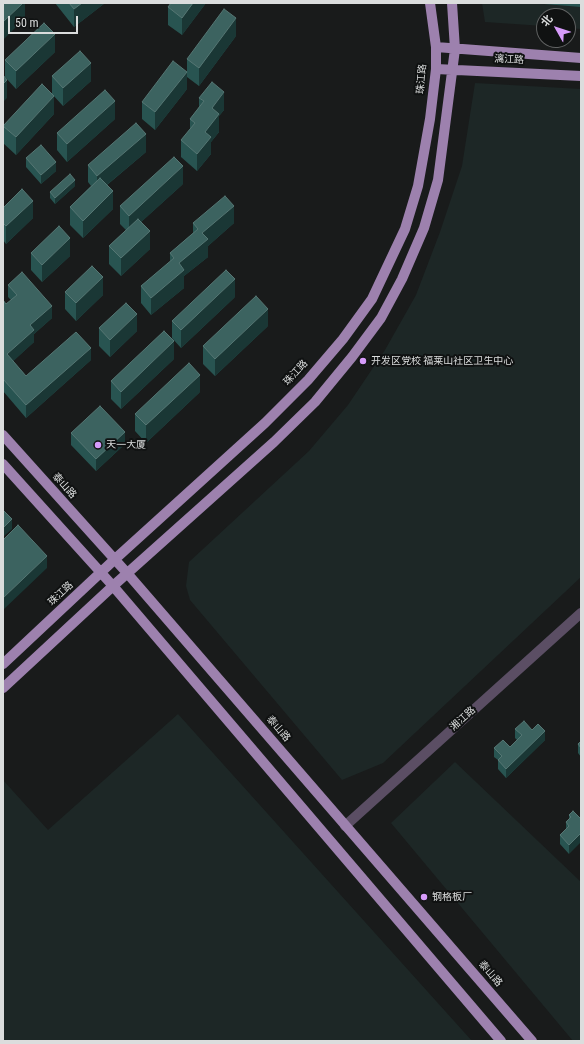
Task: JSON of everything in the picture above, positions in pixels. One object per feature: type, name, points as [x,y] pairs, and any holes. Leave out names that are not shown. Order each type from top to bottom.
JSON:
[{"type":"main road","name":"珠江路","points":[[3,664],[114,560],[265,423],[303,385],[343,339],[372,299],[405,229],[418,186],[430,119],[436,69],[436,47],[430,3]]},
{"type":"main road","points":[[3,688],[127,573],[274,442],[315,402],[382,318],[402,279],[424,228],[438,180],[455,49],[452,3]]},
{"type":"main road","name":"漓江路","points":[[436,47],[581,58]]},
{"type":"main road","name":"漓江路","points":[[436,69],[581,76]]},
{"type":"main road","name":"泰山路","points":[[3,435],[127,573],[532,1041]]},
{"type":"main road","points":[[3,464],[113,586],[501,1041]]},
{"type":"street","name":"湘江路","points":[[345,826],[581,613]]},
{"type":"shaded area","points":[[482,3],[581,3],[581,29],[576,29],[576,8],[536,8],[536,25],[485,22]]},
{"type":"shaded area","points":[[475,83],[581,89],[581,577],[383,763],[342,780],[190,600],[186,586],[189,562],[309,451],[348,405],[385,350],[416,295],[440,232],[462,166]]},
{"type":"shaded area","points":[[178,714],[472,1041],[3,1041],[3,780],[48,830]]},
{"type":"shaded area","points":[[455,762],[581,882],[581,1041],[573,1041],[391,823]]},
{"type":"building","points":[[3,3],[23,3],[3,22]]},
{"type":"building","points":[[69,3],[82,3],[74,9]]},
{"type":"building","points":[[171,3],[193,3],[182,18],[168,7]]},
{"type":"building","points":[[224,9],[236,18],[199,68],[187,59]]},
{"type":"building","points":[[44,23],[55,34],[16,71],[5,60]]},
{"type":"building","points":[[80,51],[91,63],[63,88],[52,76]]},
{"type":"building","points":[[173,61],[187,72],[155,112],[142,102]]},
{"type":"building","points":[[3,75],[7,80],[3,84]]},
{"type":"building","points":[[212,82],[224,92],[212,108],[219,114],[205,132],[211,137],[197,154],[181,140],[195,123],[190,119],[204,101],[199,98]]},
{"type":"building","points":[[42,84],[54,96],[16,137],[3,126]]},
{"type":"building","points":[[105,90],[115,101],[67,144],[57,133]]},
{"type":"building","points":[[136,123],[146,134],[97,176],[88,165]]},
{"type":"building","points":[[41,145],[56,162],[41,175],[26,158]]},
{"type":"building","points":[[174,157],[183,166],[129,216],[120,206]]},
{"type":"building","points":[[70,174],[75,180],[55,198],[50,192]]},
{"type":"building","points":[[100,178],[113,191],[83,221],[70,207]]},
{"type":"building","points":[[22,189],[33,201],[6,226],[3,223],[3,208]]},
{"type":"building","points":[[225,196],[234,206],[202,233],[208,239],[179,263],[184,270],[151,298],[141,286],[174,258],[170,253],[198,229],[193,223]]},
{"type":"building","points":[[138,219],[150,231],[121,258],[109,246]]},
{"type":"building","points":[[59,226],[70,238],[42,265],[31,253]]},
{"type":"building","points":[[92,266],[103,277],[76,303],[65,292]]},
{"type":"building","points":[[226,270],[235,279],[181,330],[172,321]]},
{"type":"building","points":[[22,272],[52,306],[30,325],[34,330],[7,354],[26,376],[76,332],[91,348],[26,405],[3,379],[3,300],[6,304],[17,295],[8,285]]},
{"type":"building","points":[[256,296],[268,309],[215,359],[203,346]]},
{"type":"building","points":[[126,303],[137,314],[110,340],[99,328]]},
{"type":"building","points":[[164,331],[174,341],[121,392],[111,381]]},
{"type":"building","points":[[189,363],[200,375],[146,425],[135,414]]},
{"type":"building","points":[[100,406],[125,432],[96,459],[71,433]]},
{"type":"building","points":[[3,510],[12,519],[3,528]]},
{"type":"building","points":[[18,525],[47,556],[3,598],[3,538],[4,539]]},
{"type":"building","points":[[524,721],[532,730],[538,724],[545,731],[506,769],[498,760],[502,756],[494,748],[503,740],[510,747],[522,735],[515,729]]},
{"type":"building","points":[[581,741],[581,748],[578,744]]},
{"type":"building","points":[[573,811],[580,818],[581,816],[581,833],[569,845],[560,835],[569,826],[566,822],[571,817],[569,815]]},
{"type":"place","name":"开发区党校 福莱山社区卫生中心","points":[[363,361]]},
{"type":"place","name":"天一大厦","points":[[98,445]]},
{"type":"place","name":"钢格板厂","points":[[424,897]]}]
